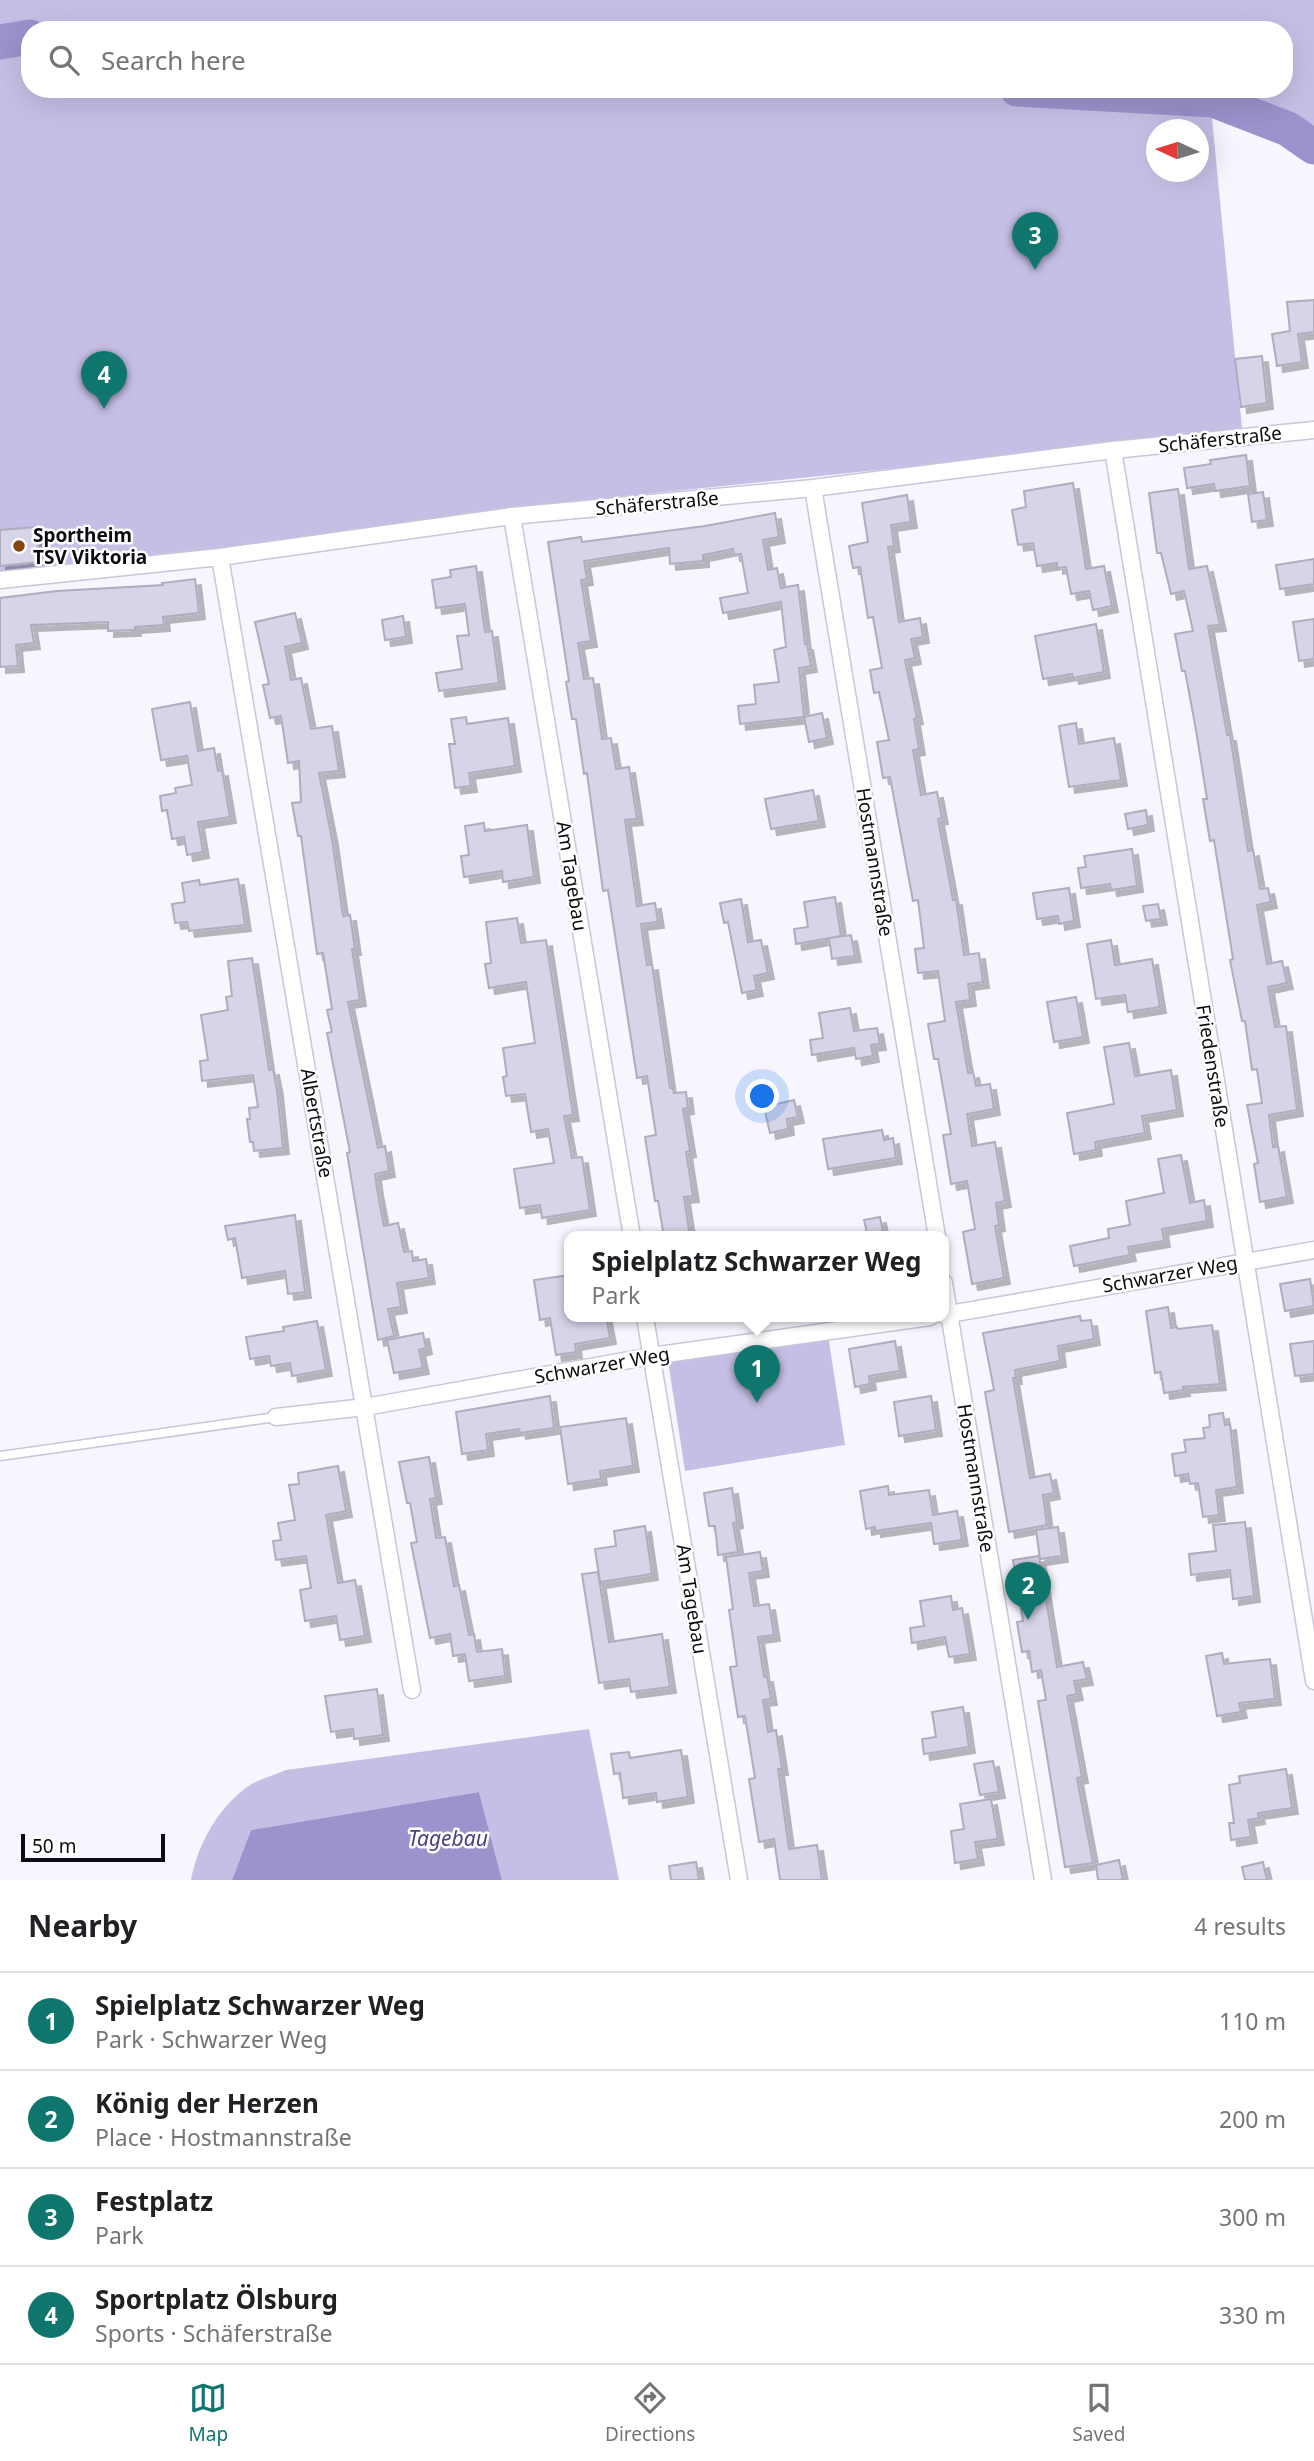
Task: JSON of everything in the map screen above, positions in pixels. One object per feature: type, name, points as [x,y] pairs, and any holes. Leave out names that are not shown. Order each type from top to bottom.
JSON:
[{"type":"street","name":"Schäferstraße","points":[[0,580],[220,557],[512,516],[813,488],[1113,450],[1314,430]]},
{"type":"street","name":"Friedenstraße","points":[[1113,450],[1314,1681]]},
{"type":"street","name":"Hostmannstraße","points":[[813,488],[936,1231]]},
{"type":"street","name":"Am Tagebau","points":[[512,516],[631,1231]]},
{"type":"street","name":"Albertstraße","points":[[220,557],[412,1689]]},
{"type":"street","name":"Schwarzer Weg","points":[[949,1315],[1314,1250]]},
{"type":"street","name":"Am Tagebau","points":[[646,1322],[739,1880]]},
{"type":"street","name":"Schwarzer Weg","points":[[276,1417],[365,1406],[652,1356],[894,1322]]},
{"type":"street","name":"Hostmannstraße","points":[[948,1322],[1043,1880]]},
{"type":"lane","points":[[0,1455],[276,1417]]},
{"type":"shaded area","points":[[0,0],[1314,0],[1314,157],[1281,135],[1211,108],[1242,428],[926,465],[510,508],[220,552],[0,574]]},
{"type":"shaded area","points":[[828,1335],[845,1445],[685,1471],[668,1361]]},
{"type":"shaded area","points":[[589,1729],[619,1880],[502,1880],[479,1792],[251,1830],[232,1880],[191,1880],[205,1839],[229,1803],[250,1785],[286,1770]]},
{"type":"water","name":"Tagebau","points":[[479,1792],[502,1880],[232,1880],[251,1830]]},
{"type":"building","points":[[1314,300],[1314,332],[1298,334],[1302,362],[1277,366],[1272,334],[1290,331],[1287,302]]},
{"type":"building","points":[[1262,356],[1267,403],[1241,407],[1235,359]]},
{"type":"building","points":[[1246,455],[1250,486],[1215,491],[1214,484],[1187,488],[1184,468],[1211,464],[1210,460]]},
{"type":"building","points":[[1073,483],[1086,569],[1104,566],[1112,606],[1093,610],[1089,591],[1071,594],[1066,567],[1057,568],[1057,563],[1037,566],[1033,543],[1018,545],[1012,510],[1026,507],[1024,491]]},
{"type":"building","points":[[1178,489],[1189,569],[1207,566],[1220,625],[1208,626],[1227,735],[1230,735],[1248,851],[1253,850],[1260,889],[1268,888],[1271,902],[1257,905],[1267,964],[1282,961],[1287,983],[1268,987],[1275,1027],[1286,1026],[1297,1110],[1269,1115],[1273,1147],[1278,1146],[1287,1197],[1260,1202],[1254,1164],[1258,1163],[1247,1105],[1262,1103],[1257,1069],[1252,1070],[1245,1021],[1242,1021],[1230,960],[1233,959],[1214,840],[1210,841],[1203,799],[1207,799],[1196,730],[1175,634],[1193,631],[1184,591],[1171,594],[1161,553],[1157,553],[1149,493]]},
{"type":"building","points":[[1263,492],[1267,520],[1252,522],[1248,494]]},
{"type":"building","points":[[907,495],[911,522],[891,525],[894,546],[888,547],[899,622],[920,618],[923,637],[911,639],[915,658],[905,660],[917,718],[914,719],[919,749],[913,750],[921,795],[937,792],[942,818],[938,819],[953,900],[956,899],[964,955],[979,953],[983,982],[968,984],[970,1000],[956,1002],[968,1073],[973,1072],[976,1086],[990,1084],[994,1109],[967,1114],[972,1146],[995,1142],[1005,1201],[996,1203],[999,1225],[995,1226],[1004,1278],[972,1284],[963,1232],[975,1229],[967,1181],[951,1184],[943,1135],[951,1134],[938,1059],[934,1059],[928,1024],[945,1021],[938,971],[918,973],[915,949],[924,948],[918,900],[913,901],[890,777],[883,778],[877,742],[889,740],[879,692],[874,693],[870,670],[882,668],[873,617],[868,618],[860,567],[853,568],[849,546],[868,542],[862,503]]},
{"type":"building","points":[[775,513],[779,537],[763,540],[768,570],[777,568],[781,588],[798,585],[805,644],[811,666],[799,668],[804,717],[740,724],[738,706],[756,704],[754,685],[779,682],[774,650],[786,647],[781,602],[723,613],[720,598],[748,593],[741,554],[734,555],[733,549],[703,555],[703,561],[670,564],[669,548],[584,561],[587,579],[581,580],[591,641],[578,643],[584,679],[593,678],[602,739],[611,738],[616,769],[629,767],[637,819],[625,820],[637,906],[655,903],[658,922],[641,924],[647,965],[652,964],[670,1088],[673,1088],[674,1093],[686,1092],[688,1108],[683,1109],[690,1151],[686,1152],[693,1196],[684,1197],[689,1231],[663,1231],[658,1201],[655,1201],[645,1137],[656,1135],[647,1076],[637,1078],[608,890],[603,891],[587,773],[584,774],[576,719],[572,719],[566,682],[569,681],[548,542],[581,537],[582,542],[705,526]]},
{"type":"building","name":"Sportheim TSV Viktoria","points":[[36,527],[39,562],[0,566],[0,530]]},
{"type":"building","points":[[1314,559],[1314,584],[1280,589],[1276,565]]},
{"type":"building","points":[[476,566],[485,632],[492,631],[499,683],[439,691],[436,673],[462,669],[457,636],[469,635],[465,604],[436,608],[432,580],[451,577],[450,570]]},
{"type":"building","points":[[195,579],[199,613],[163,617],[164,625],[135,627],[135,630],[108,631],[108,622],[31,625],[34,643],[16,645],[18,666],[0,667],[0,598],[57,591],[163,585],[162,583]]},
{"type":"building","points":[[295,613],[302,643],[285,647],[291,680],[301,678],[311,729],[332,726],[339,771],[319,773],[343,916],[350,915],[355,949],[352,949],[360,1000],[348,1002],[378,1148],[385,1146],[389,1171],[375,1174],[384,1226],[398,1223],[404,1252],[412,1251],[413,1261],[426,1259],[429,1278],[397,1283],[401,1307],[388,1309],[394,1336],[378,1340],[347,1153],[350,1152],[327,1033],[332,1032],[327,1010],[332,1009],[323,953],[317,954],[301,836],[298,836],[292,803],[301,802],[299,761],[288,763],[281,716],[270,718],[263,685],[269,684],[255,622]]},
{"type":"building","points":[[403,616],[406,637],[385,640],[382,620]]},
{"type":"building","points":[[1314,619],[1314,659],[1299,661],[1293,622]]},
{"type":"building","points":[[1096,624],[1104,672],[1073,678],[1072,674],[1043,679],[1035,636]]},
{"type":"building","points":[[190,702],[198,751],[214,748],[218,771],[222,770],[230,817],[198,822],[203,852],[187,855],[184,837],[172,839],[167,810],[162,811],[160,796],[176,793],[175,788],[192,785],[187,756],[161,760],[152,709]]},
{"type":"building","points":[[822,713],[827,738],[809,742],[804,717]]},
{"type":"building","points":[[466,717],[467,724],[508,718],[515,766],[469,773],[471,786],[455,788],[449,744],[455,744],[451,719]]},
{"type":"building","points":[[1076,723],[1079,744],[1114,738],[1121,780],[1069,787],[1059,726]]},
{"type":"building","points":[[813,790],[819,821],[771,829],[765,799]]},
{"type":"building","points":[[1146,810],[1148,825],[1128,829],[1125,814]]},
{"type":"building","points":[[484,823],[485,831],[527,825],[534,877],[503,882],[502,871],[464,877],[461,856],[469,855],[465,826]]},
{"type":"building","points":[[1132,849],[1137,886],[1111,890],[1110,884],[1081,888],[1078,868],[1086,867],[1084,856]]},
{"type":"building","points":[[238,879],[245,925],[189,931],[187,922],[175,923],[172,904],[185,902],[182,883],[199,880],[200,885]]},
{"type":"building","points":[[1069,888],[1074,921],[1059,924],[1058,916],[1037,919],[1033,893]]},
{"type":"building","points":[[835,897],[841,936],[796,944],[794,929],[808,927],[804,902]]},
{"type":"building","points":[[741,899],[748,942],[761,940],[768,973],[754,976],[757,990],[742,993],[728,922],[724,923],[720,903]]},
{"type":"building","points":[[1158,904],[1161,919],[1146,921],[1143,906]]},
{"type":"building","points":[[517,918],[521,943],[546,940],[573,1115],[564,1116],[572,1158],[582,1157],[590,1210],[542,1218],[540,1205],[520,1208],[514,1169],[554,1163],[548,1129],[531,1132],[525,1094],[506,1096],[503,1077],[507,1076],[503,1048],[535,1043],[526,982],[489,988],[485,964],[491,963],[486,922]]},
{"type":"building","points":[[851,935],[855,956],[832,959],[829,938]]},
{"type":"building","points":[[1111,940],[1115,965],[1152,959],[1160,1007],[1128,1012],[1125,995],[1096,999],[1087,944]]},
{"type":"building","points":[[252,958],[269,1070],[273,1069],[277,1090],[283,1148],[254,1151],[247,1119],[250,1119],[249,1108],[258,1107],[253,1075],[202,1081],[200,1061],[208,1060],[201,1015],[228,1010],[226,997],[232,996],[228,961]]},
{"type":"building","points":[[1076,997],[1083,1037],[1054,1042],[1047,1002]]},
{"type":"building","points":[[850,1008],[854,1031],[877,1028],[880,1044],[871,1045],[873,1056],[856,1059],[854,1048],[812,1055],[810,1040],[823,1038],[819,1013]]},
{"type":"building","points":[[1129,1043],[1135,1076],[1171,1070],[1177,1110],[1142,1116],[1145,1133],[1095,1142],[1096,1150],[1074,1154],[1067,1113],[1114,1104],[1104,1047]]},
{"type":"building","points":[[794,1100],[798,1117],[787,1119],[788,1129],[770,1133],[764,1107]]},
{"type":"building","points":[[882,1130],[884,1140],[893,1138],[896,1158],[828,1169],[823,1139]]},
{"type":"building","points":[[1181,1155],[1190,1203],[1204,1200],[1207,1221],[1162,1229],[1164,1241],[1128,1247],[1130,1255],[1074,1266],[1070,1246],[1109,1238],[1108,1229],[1130,1225],[1126,1201],[1164,1193],[1158,1159]]},
{"type":"building","points":[[295,1215],[305,1292],[288,1294],[285,1271],[242,1278],[235,1238],[228,1240],[225,1226]]},
{"type":"building","points":[[880,1217],[883,1231],[867,1231],[864,1220]]},
{"type":"building","points":[[564,1276],[564,1322],[607,1322],[610,1338],[575,1344],[576,1352],[556,1355],[550,1318],[540,1320],[534,1280]]},
{"type":"building","points":[[1310,1279],[1314,1306],[1285,1311],[1280,1284]]},
{"type":"building","points":[[1168,1307],[1171,1328],[1212,1325],[1220,1384],[1183,1387],[1184,1390],[1164,1393],[1161,1372],[1155,1373],[1146,1311]]},
{"type":"building","points":[[1080,1316],[1081,1321],[1091,1320],[1094,1339],[1058,1346],[1060,1361],[1015,1370],[1016,1378],[1013,1378],[1030,1478],[1050,1474],[1054,1493],[1043,1495],[1047,1525],[1009,1532],[985,1392],[994,1390],[983,1333]]},
{"type":"building","points":[[317,1321],[326,1370],[292,1376],[290,1363],[271,1366],[269,1356],[250,1359],[246,1337],[284,1331],[283,1327]]},
{"type":"building","points":[[423,1333],[426,1348],[419,1350],[423,1368],[394,1373],[387,1340]]},
{"type":"building","points":[[895,1341],[900,1371],[869,1376],[870,1384],[855,1387],[849,1349]]},
{"type":"building","points":[[1314,1341],[1314,1374],[1295,1376],[1290,1344]]},
{"type":"building","points":[[550,1396],[554,1428],[486,1434],[488,1450],[462,1454],[456,1412]]},
{"type":"building","points":[[931,1396],[936,1430],[899,1436],[894,1402]]},
{"type":"building","points":[[1223,1413],[1225,1425],[1230,1424],[1237,1487],[1216,1490],[1219,1515],[1203,1517],[1198,1483],[1190,1484],[1188,1474],[1175,1476],[1172,1454],[1186,1452],[1184,1440],[1205,1438],[1203,1428],[1210,1427],[1209,1415]]},
{"type":"building","points":[[626,1418],[633,1466],[600,1471],[601,1479],[568,1484],[560,1427]]},
{"type":"building","points":[[429,1457],[436,1498],[430,1499],[436,1538],[445,1537],[454,1586],[459,1585],[469,1635],[474,1634],[477,1652],[502,1649],[505,1676],[469,1681],[465,1654],[453,1656],[450,1634],[430,1638],[411,1543],[417,1542],[399,1462]]},
{"type":"building","points":[[338,1466],[346,1511],[326,1515],[338,1583],[355,1580],[365,1636],[340,1640],[336,1616],[305,1621],[300,1590],[311,1588],[306,1556],[276,1560],[273,1541],[281,1540],[278,1523],[295,1520],[289,1485],[299,1484],[298,1473]]},
{"type":"building","points":[[888,1486],[889,1495],[929,1490],[933,1515],[957,1511],[962,1540],[934,1544],[931,1523],[875,1531],[875,1527],[866,1529],[860,1491]]},
{"type":"building","points":[[732,1488],[737,1522],[733,1523],[738,1552],[718,1555],[715,1526],[709,1526],[704,1493]]},
{"type":"building","points":[[1245,1522],[1254,1596],[1233,1599],[1230,1570],[1191,1575],[1189,1554],[1216,1551],[1213,1525]]},
{"type":"building","points":[[645,1526],[652,1574],[600,1582],[595,1549],[616,1546],[614,1531]]},
{"type":"building","points":[[1058,1527],[1062,1556],[1040,1559],[1036,1530]]},
{"type":"building","points":[[760,1552],[763,1571],[749,1573],[754,1606],[769,1604],[774,1635],[758,1637],[764,1677],[767,1676],[771,1699],[763,1700],[768,1732],[776,1730],[782,1769],[778,1769],[789,1849],[817,1845],[822,1880],[780,1880],[774,1839],[759,1842],[749,1779],[755,1778],[745,1716],[738,1717],[730,1667],[737,1666],[729,1610],[733,1609],[726,1557]]},
{"type":"building","points":[[1039,1556],[1057,1667],[1083,1662],[1087,1679],[1074,1681],[1077,1694],[1067,1696],[1082,1777],[1077,1778],[1093,1863],[1065,1867],[1038,1701],[1046,1700],[1041,1670],[1032,1672],[1029,1651],[1022,1652],[1017,1622],[1023,1621],[1013,1560]]},
{"type":"building","points":[[598,1572],[609,1642],[662,1634],[670,1687],[631,1692],[629,1679],[599,1683],[582,1574]]},
{"type":"building","points":[[951,1596],[953,1610],[962,1608],[970,1654],[949,1657],[945,1637],[912,1643],[910,1628],[924,1626],[920,1601]]},
{"type":"building","points":[[1222,1653],[1224,1664],[1270,1659],[1275,1699],[1239,1703],[1241,1712],[1217,1716],[1206,1656]]},
{"type":"building","points":[[377,1689],[383,1735],[354,1739],[353,1729],[331,1732],[325,1696]]},
{"type":"building","points":[[963,1707],[969,1747],[924,1754],[922,1739],[936,1737],[932,1712]]},
{"type":"building","points":[[681,1750],[688,1797],[657,1802],[656,1793],[623,1798],[620,1773],[614,1774],[611,1754],[629,1752],[630,1758]]},
{"type":"building","points":[[993,1761],[999,1792],[980,1795],[974,1764]]},
{"type":"building","points":[[1286,1769],[1292,1808],[1258,1813],[1259,1818],[1248,1820],[1251,1837],[1231,1840],[1229,1823],[1234,1823],[1229,1785],[1240,1783],[1239,1776]]},
{"type":"building","points":[[991,1799],[998,1839],[975,1842],[978,1859],[955,1863],[951,1831],[964,1829],[960,1804]]},
{"type":"building","points":[[1119,1860],[1123,1880],[1098,1880],[1096,1865]]},
{"type":"building","points":[[696,1862],[699,1880],[671,1880],[669,1866]]},
{"type":"building","points":[[1263,1862],[1267,1880],[1245,1880],[1242,1867]]},
{"type":"waterway","points":[[0,42],[21,38]]},
{"type":"waterway","points":[[1177,98],[1213,100],[1288,129],[1314,147]]},
{"type":"place","name":"Festplatz","points":[[1035,270]]},
{"type":"place","name":"Sportplatz Ölsburg","points":[[104,409]]},
{"type":"place","name":"Sportheim TSV Viktoria","points":[[19,546]]},
{"type":"place","name":"Spielplatz Schwarzer Weg","points":[[757,1403]]},
{"type":"place","name":"König der Herzen","points":[[1028,1620]]}]
